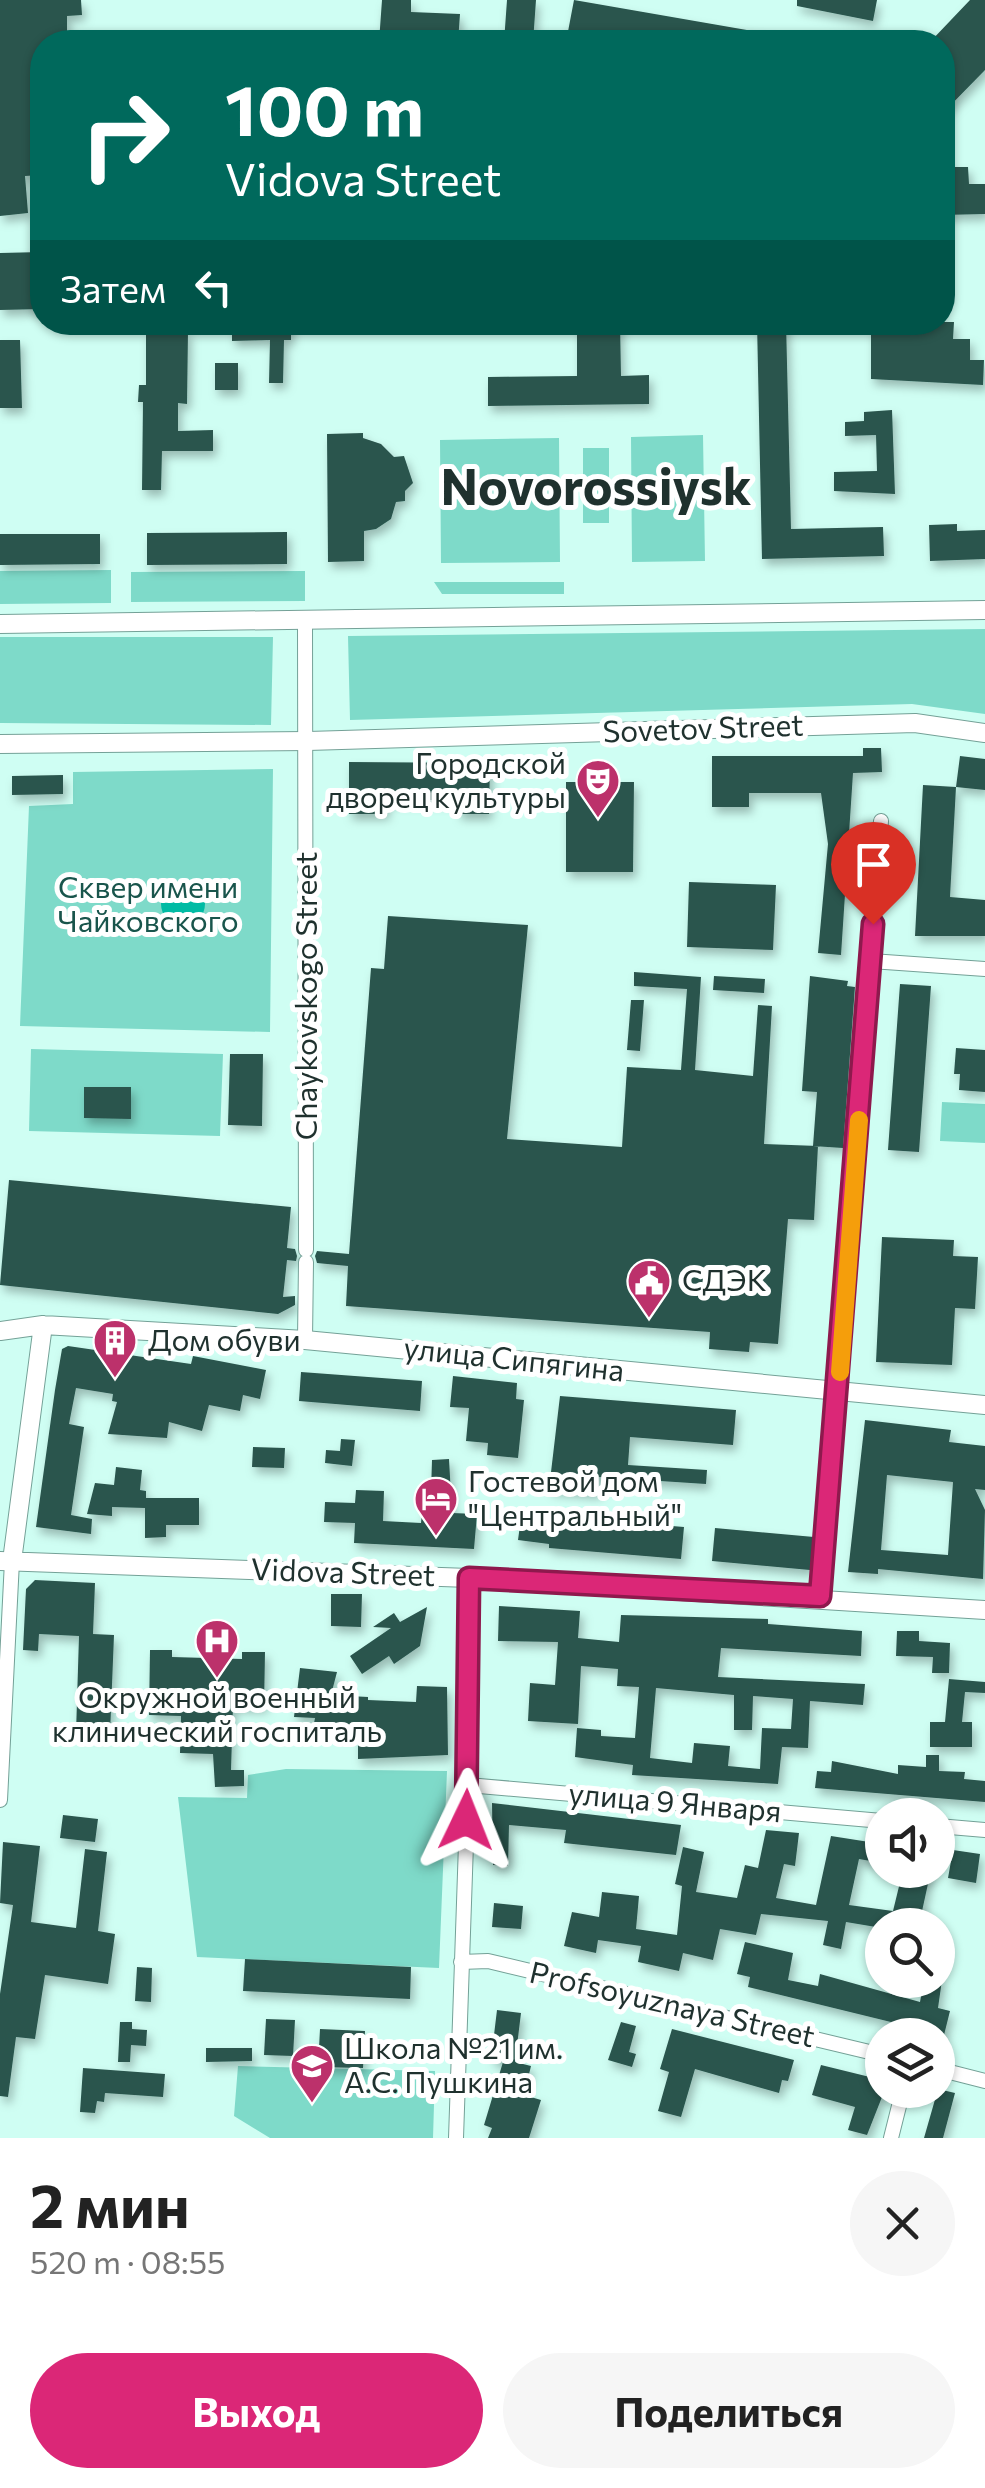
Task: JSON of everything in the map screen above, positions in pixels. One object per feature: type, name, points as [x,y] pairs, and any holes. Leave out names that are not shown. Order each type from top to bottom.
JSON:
[{"type":"street","points":[[0,624],[985,610]]},
{"type":"street","name":"Chaykovskogo Street","points":[[305,622],[305,1340]]},
{"type":"street","name":"Sovetov Street","points":[[0,744],[308,741],[916,723],[985,733]]},
{"type":"street","points":[[820,1596],[881,821]]},
{"type":"street","points":[[871,961],[985,969]]},
{"type":"street","points":[[0,1800],[6,1561],[43,1326]]},
{"type":"street","name":"улица Сипягина","points":[[0,1331],[43,1326],[305,1340],[838,1394],[985,1405]]},
{"type":"street","name":"Vidova Street","points":[[6,1561],[469,1578],[820,1596],[985,1610]]},
{"type":"street","points":[[456,2138],[468,1784],[469,1578]]},
{"type":"street","name":"улица 9 Января","points":[[468,1784],[865,1819]]},
{"type":"street","points":[[955,1827],[985,1830]]},
{"type":"street","name":"Profsoyuznaya Street","points":[[461,1962],[488,1961],[865,2051]]},
{"type":"street","points":[[955,2074],[985,2082]]},
{"type":"street","points":[[891,2138],[898,2108]]},
{"type":"green space","points":[[703,435],[705,561],[632,562],[631,437]]},
{"type":"green space","points":[[559,438],[560,562],[441,563],[440,440]]},
{"type":"green space","points":[[583,448],[609,448],[609,523],[583,523]]},
{"type":"green space","points":[[111,570],[111,603],[0,604],[0,571]]},
{"type":"green space","points":[[305,571],[305,601],[131,602],[131,572]]},
{"type":"green space","points":[[434,582],[564,582],[564,594],[442,594]]},
{"type":"green space","points":[[985,629],[985,714],[912,704],[350,720],[348,636]]},
{"type":"green space","points":[[0,637],[273,637],[271,725],[0,723]]},
{"type":"green space","name":"Сквер имени Чайковского","points":[[273,769],[270,1032],[20,1026],[29,806],[73,804],[73,772]]},
{"type":"green space","points":[[31,1049],[223,1054],[220,1136],[29,1131]]},
{"type":"green space","points":[[942,1102],[985,1104],[985,1143],[940,1141]]},
{"type":"green space","points":[[286,1769],[447,1771],[439,1968],[197,1957],[178,1797],[247,1798],[248,1775]]},
{"type":"green space","name":"Школа №21 им. А.С. Пушкина","points":[[238,2066],[435,2071],[433,2138],[270,2138],[234,2116]]},
{"type":"shaded area","points":[[183,882],[199,888],[205,904],[199,920],[183,926],[167,920],[161,904],[167,888]]},
{"type":"building","points":[[0,0],[81,0],[82,15],[67,16],[67,30],[30,30],[30,176],[25,176],[28,213],[0,216]]},
{"type":"building","points":[[382,0],[411,0],[411,12],[460,14],[459,30],[380,30]]},
{"type":"building","points":[[507,0],[536,0],[534,30],[505,30]]},
{"type":"building","points":[[574,0],[747,30],[568,30]]},
{"type":"building","points":[[797,0],[877,0],[873,21],[797,6]]},
{"type":"building","points":[[970,0],[985,0],[985,70],[955,101],[955,30],[941,30]]},
{"type":"building","points":[[955,167],[968,167],[969,184],[985,184],[985,214],[955,215]]},
{"type":"building","points":[[30,252],[30,309],[0,310],[0,253]]},
{"type":"building","points":[[146,335],[188,335],[187,404],[178,403],[178,431],[213,430],[213,451],[162,451],[161,490],[142,490],[143,402],[138,402],[139,385],[146,385]]},
{"type":"building","points":[[232,335],[291,335],[291,340],[284,340],[283,383],[269,383],[270,340],[232,341]]},
{"type":"building","points":[[577,335],[620,335],[621,376],[649,375],[649,404],[488,406],[488,377],[577,376]]},
{"type":"building","points":[[757,335],[786,335],[791,529],[883,527],[884,556],[762,559]]},
{"type":"building","points":[[871,335],[953,335],[953,339],[970,339],[970,360],[984,360],[983,385],[871,379]]},
{"type":"building","points":[[0,340],[20,340],[22,408],[0,408]]},
{"type":"building","points":[[215,363],[238,363],[238,390],[215,390]]},
{"type":"building","points":[[892,410],[895,494],[834,491],[834,472],[877,471],[876,435],[845,436],[845,422],[864,421],[864,412]]},
{"type":"building","points":[[363,433],[363,438],[381,444],[394,457],[404,456],[413,483],[405,491],[405,501],[396,502],[391,519],[376,529],[364,531],[364,561],[328,562],[327,434]]},
{"type":"building","points":[[957,524],[957,531],[985,530],[985,559],[930,561],[929,525]]},
{"type":"building","points":[[287,532],[287,564],[147,565],[147,533]]},
{"type":"building","points":[[0,534],[100,534],[100,564],[0,565]]},
{"type":"building","points":[[863,748],[881,748],[882,772],[853,773],[841,955],[818,953],[828,844],[821,793],[749,793],[749,807],[712,807],[712,756],[863,756]]},
{"type":"building","points":[[960,756],[985,759],[985,790],[956,787]]},
{"type":"building","points":[[349,762],[490,763],[489,814],[458,814],[458,800],[386,800],[386,814],[349,814]]},
{"type":"building","points":[[63,775],[63,794],[12,795],[12,776]]},
{"type":"building","points":[[566,782],[634,782],[633,872],[566,872]]},
{"type":"building","points":[[923,785],[956,787],[950,897],[985,900],[985,936],[915,936]]},
{"type":"building","points":[[689,882],[776,885],[773,950],[687,947]]},
{"type":"building","points":[[388,916],[528,925],[507,1139],[622,1147],[627,1067],[681,1070],[687,989],[634,986],[634,972],[701,977],[695,1070],[753,1076],[758,1005],[772,1006],[764,1144],[818,1146],[814,1220],[788,1219],[778,1344],[750,1342],[749,1352],[709,1349],[710,1332],[346,1306],[348,1266],[317,1263],[315,1256],[317,1251],[349,1254],[371,968],[384,969]]},
{"type":"building","points":[[714,976],[765,979],[764,993],[713,990]]},
{"type":"building","points":[[810,976],[848,981],[847,986],[855,987],[843,1148],[813,1146],[817,1092],[802,1091]]},
{"type":"building","points":[[900,984],[931,986],[919,1152],[888,1150]]},
{"type":"building","points":[[631,1000],[644,1000],[640,1051],[627,1050]]},
{"type":"building","points":[[956,1048],[985,1050],[985,1092],[959,1090],[960,1074],[954,1074]]},
{"type":"building","points":[[230,1054],[263,1054],[262,1126],[228,1125]]},
{"type":"building","points":[[84,1087],[131,1087],[131,1119],[84,1118]]},
{"type":"building","points":[[9,1180],[291,1207],[287,1248],[295,1249],[297,1256],[296,1261],[287,1260],[283,1297],[295,1296],[295,1305],[278,1314],[0,1285]]},
{"type":"building","points":[[882,1237],[954,1240],[953,1256],[978,1257],[975,1309],[955,1308],[952,1365],[876,1362]]},
{"type":"building","points":[[68,1346],[191,1364],[193,1356],[266,1370],[260,1399],[243,1395],[240,1411],[209,1405],[202,1431],[169,1422],[167,1438],[108,1434],[117,1402],[112,1401],[113,1394],[76,1388],[69,1424],[84,1427],[71,1515],[92,1519],[91,1534],[36,1527],[62,1349]]},
{"type":"building","points":[[301,1372],[422,1381],[420,1411],[299,1401]]},
{"type":"building","points":[[453,1376],[517,1383],[516,1399],[524,1400],[518,1458],[487,1455],[488,1443],[466,1441],[469,1408],[450,1407]]},
{"type":"building","points":[[560,1396],[736,1410],[733,1445],[630,1437],[628,1465],[707,1470],[706,1484],[599,1477],[598,1493],[549,1489]]},
{"type":"building","points":[[865,1420],[951,1430],[949,1442],[985,1446],[985,1490],[975,1489],[985,1510],[983,1579],[878,1569],[878,1574],[848,1572]],"holes":[[[887,1475],[953,1482],[948,1555],[881,1550]]]},
{"type":"building","points":[[341,1439],[355,1440],[352,1466],[325,1463],[326,1450],[340,1451]]},
{"type":"building","points":[[253,1447],[285,1448],[284,1468],[252,1467]]},
{"type":"building","points":[[449,1459],[452,1513],[477,1514],[474,1549],[354,1543],[355,1523],[324,1522],[325,1502],[355,1503],[356,1490],[384,1491],[383,1521],[421,1523],[424,1492],[431,1492],[432,1460]]},
{"type":"building","points":[[116,1467],[142,1470],[140,1490],[146,1491],[146,1498],[199,1498],[199,1525],[166,1525],[166,1537],[145,1538],[145,1508],[112,1507],[112,1516],[87,1514],[95,1483],[114,1485]]},
{"type":"building","points":[[551,1516],[684,1527],[681,1559],[549,1548],[549,1544],[518,1540],[521,1518],[551,1522]]},
{"type":"building","points":[[715,1528],[814,1537],[810,1570],[712,1561]]},
{"type":"building","points":[[35,1580],[95,1583],[93,1634],[114,1635],[110,1734],[76,1733],[79,1636],[39,1634],[38,1651],[23,1650],[26,1589]]},
{"type":"building","points":[[331,1594],[362,1594],[361,1627],[331,1626]]},
{"type":"building","points":[[499,1606],[580,1611],[578,1638],[619,1642],[621,1615],[768,1619],[768,1624],[862,1631],[861,1656],[721,1648],[718,1677],[865,1684],[863,1705],[810,1701],[808,1748],[782,1747],[778,1784],[632,1775],[633,1765],[575,1757],[577,1728],[601,1730],[601,1736],[635,1738],[639,1687],[617,1686],[618,1669],[581,1666],[578,1724],[528,1721],[530,1683],[555,1685],[558,1642],[498,1641]],"holes":[[[656,1688],[734,1695],[734,1730],[752,1730],[753,1696],[793,1699],[791,1729],[762,1728],[760,1769],[728,1766],[730,1746],[694,1743],[692,1763],[650,1758]]]},
{"type":"building","points":[[427,1607],[420,1646],[394,1664],[389,1656],[362,1674],[350,1656],[391,1628],[373,1627],[394,1613],[400,1622]]},
{"type":"building","points":[[897,1631],[919,1631],[919,1641],[950,1643],[949,1673],[932,1673],[933,1657],[896,1656]]},
{"type":"building","points":[[150,1650],[172,1650],[172,1657],[242,1659],[242,1652],[265,1652],[264,1707],[233,1706],[231,1770],[244,1770],[244,1786],[215,1787],[213,1754],[180,1753],[181,1716],[149,1715]]},
{"type":"building","points":[[300,1668],[337,1672],[331,1695],[368,1700],[416,1702],[417,1686],[447,1687],[448,1755],[358,1759],[358,1733],[313,1728],[315,1718],[294,1717]]},
{"type":"building","points":[[949,1679],[985,1682],[985,1693],[965,1692],[962,1722],[972,1722],[972,1747],[930,1747],[930,1722],[945,1722]]},
{"type":"building","points":[[926,1755],[939,1755],[939,1771],[965,1772],[964,1779],[985,1781],[985,1802],[815,1788],[817,1771],[831,1772],[832,1761],[898,1774],[898,1765],[926,1767]]},
{"type":"building","points":[[492,1803],[681,1825],[676,1855],[564,1843],[566,1830],[509,1825],[508,1866],[493,1865]]},
{"type":"building","points":[[63,1815],[98,1819],[95,1842],[60,1838]]},
{"type":"building","points":[[766,1830],[799,1833],[795,1866],[784,1864],[776,1898],[816,1905],[831,1836],[865,1841],[865,1860],[859,1859],[849,1905],[871,1908],[865,1908],[865,1925],[846,1922],[841,1949],[823,1945],[828,1921],[761,1914],[756,1935],[720,1929],[713,1960],[683,1953],[679,1971],[638,1962],[641,1946],[598,1940],[596,1953],[564,1946],[572,1912],[599,1917],[602,1892],[639,1896],[636,1929],[677,1935],[682,1886],[675,1884],[683,1847],[704,1852],[696,1892],[737,1898],[745,1865],[758,1868]]},
{"type":"building","points":[[3,1842],[40,1846],[31,1922],[76,1928],[85,1849],[107,1852],[98,1931],[115,1934],[108,1984],[45,1975],[35,2039],[16,2037],[8,2097],[0,2096],[0,1994],[13,1905],[0,1903]]},
{"type":"building","points":[[955,1850],[980,1854],[976,1883],[955,1879]]},
{"type":"building","points":[[899,1888],[927,1888],[923,1908],[894,1908]]},
{"type":"building","points":[[494,1903],[523,1906],[521,1929],[492,1927]]},
{"type":"building","points":[[745,1942],[793,1953],[788,1980],[818,1986],[820,1974],[865,1987],[865,1998],[920,2002],[921,1998],[939,1998],[938,2008],[950,2011],[948,2018],[875,2018],[748,1987],[750,1977],[737,1974]]},
{"type":"building","points":[[245,1959],[411,1967],[410,1999],[243,1991]]},
{"type":"building","points":[[137,1967],[152,1968],[151,2002],[135,2001]]},
{"type":"building","points":[[497,2010],[521,2013],[515,2062],[531,2066],[524,2095],[541,2100],[529,2138],[488,2138],[492,2128],[484,2125],[503,2062],[491,2060]]},
{"type":"building","points":[[266,2019],[295,2020],[293,2056],[264,2055]]},
{"type":"building","points":[[120,2022],[132,2022],[132,2029],[147,2030],[146,2046],[131,2045],[130,2062],[118,2062]]},
{"type":"building","points":[[621,2022],[636,2026],[629,2052],[636,2054],[632,2067],[608,2060]]},
{"type":"building","points":[[320,2029],[365,2031],[363,2068],[318,2067]]},
{"type":"building","points":[[672,2029],[794,2060],[788,2081],[782,2080],[779,2093],[695,2069],[681,2117],[658,2111],[669,2072],[660,2069]]},
{"type":"building","points":[[206,2048],[252,2048],[252,2061],[206,2062]]},
{"type":"building","points":[[821,2065],[865,2076],[865,2108],[878,2108],[867,2135],[848,2130],[855,2107],[812,2095]]},
{"type":"building","points":[[83,2068],[165,2074],[163,2097],[105,2093],[104,2102],[97,2101],[95,2113],[80,2112]]},
{"type":"building","points":[[933,2108],[951,2108],[943,2138],[924,2138]]},
{"type":"slow traffic","points":[[840,1372],[859,1120]]},
{"type":"place","name":"Городской дворец культуры","points":[[598,819]]},
{"type":"place","name":"СДЭК","points":[[649,1319]]},
{"type":"place","name":"Дом обуви","points":[[115,1379]]},
{"type":"place","name":"Гостевой дом \"Центральный\"","points":[[436,1537]]},
{"type":"place","name":"Окружной военный клинический госпиталь","points":[[217,1679]]},
{"type":"place","name":"Школа №21 им. А.С. Пушкина","points":[[312,2104]]},
{"type":"district","name":"Novorossiysk","points":[[596,487]]},
{"type":"route","points":[[466,1820],[469,1578],[820,1596],[873,924]]}]
